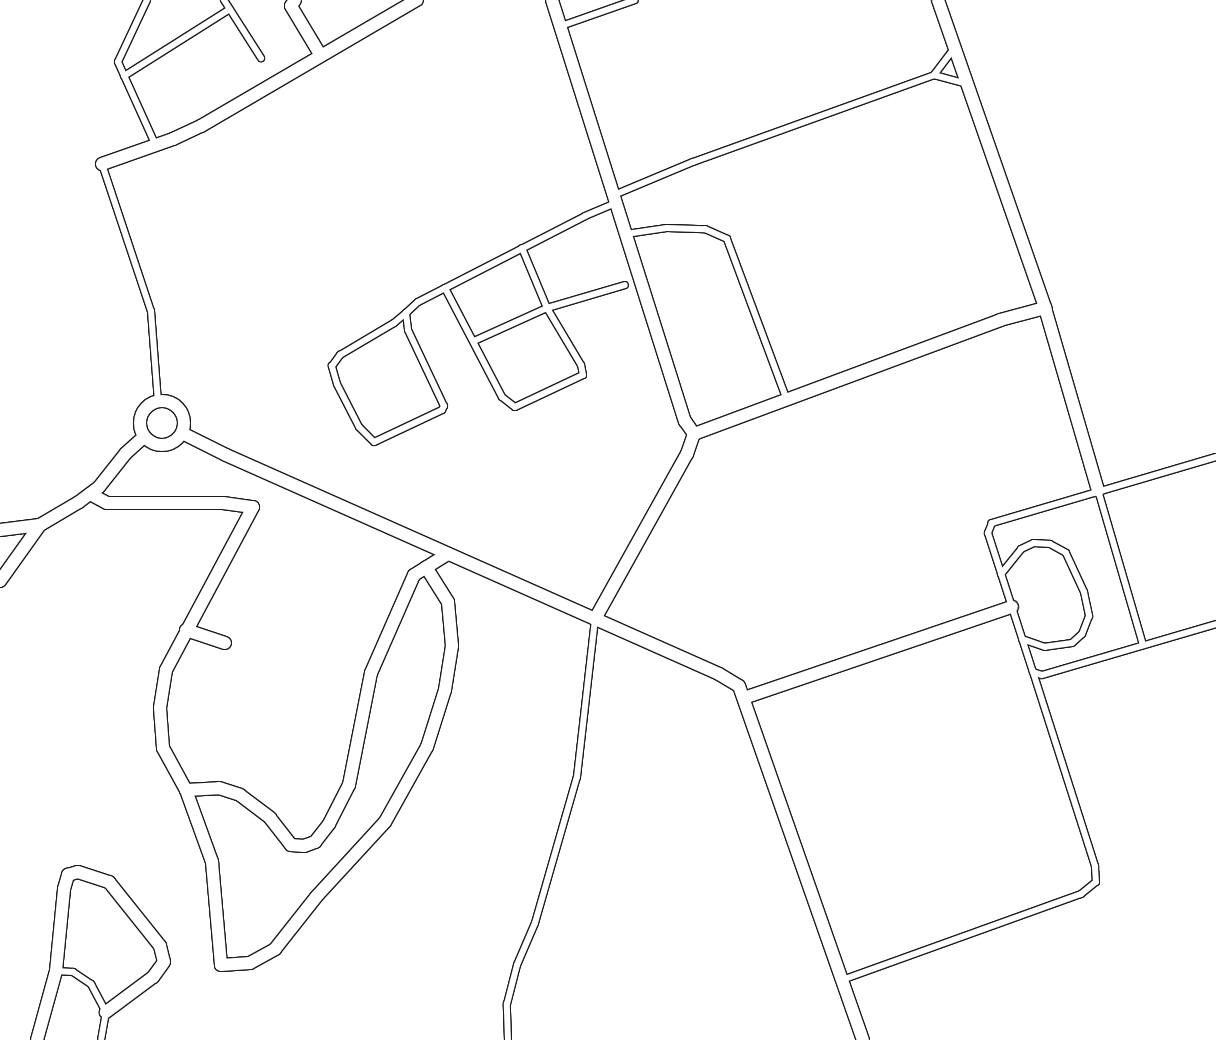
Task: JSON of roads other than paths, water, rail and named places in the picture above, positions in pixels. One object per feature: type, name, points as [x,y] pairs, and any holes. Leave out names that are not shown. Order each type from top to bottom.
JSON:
[{"type":"street","points":[[295,0],[292,6],[321,56]]},
{"type":"street","points":[[102,164],[156,146],[201,126],[417,0]]},
{"type":"street","points":[[552,0],[685,421],[694,434]]},
{"type":"street","points":[[938,0],[1045,308],[1098,490]]},
{"type":"street","points":[[595,619],[687,454],[694,434],[786,398],[1000,320],[1045,308]]},
{"type":"street","points":[[158,401],[170,402],[180,409],[184,421],[182,433],[174,442],[161,446],[144,437],[140,418],[146,407],[158,401]]},
{"type":"street","points":[[182,433],[719,674],[739,686],[863,1040]]},
{"type":"street","points":[[0,581],[40,525],[90,494],[126,453],[144,437]]},
{"type":"street","points":[[90,494],[107,503],[223,503],[253,507],[166,670],[160,708],[163,748],[186,790],[212,862],[221,965],[250,963],[275,949],[316,897],[385,822],[427,747],[445,690],[452,646],[448,602],[426,567]]},
{"type":"street","points":[[0,530],[40,525]]},
{"type":"street","points":[[186,790],[219,788],[240,795],[270,818],[291,845],[304,846],[315,842],[329,824],[349,786],[371,673],[414,576],[448,554]]},
{"type":"street","points":[[744,698],[1012,607]]},
{"type":"street","points":[[186,630],[225,643]]},
{"type":"street","points":[[37,1040],[56,971],[68,875],[78,872],[109,882],[160,946],[164,962],[153,977],[106,1012]]},
{"type":"lane","points":[[147,0],[118,62],[156,146]]},
{"type":"lane","points":[[224,0],[261,58]]},
{"type":"lane","points":[[561,26],[635,0]]},
{"type":"lane","points":[[124,76],[230,9]]},
{"type":"lane","points":[[406,312],[408,330],[444,406],[426,419],[374,442],[358,426],[337,384],[332,366],[340,355],[394,324],[406,312],[445,288],[615,199],[694,162],[934,75],[954,48]]},
{"type":"lane","points":[[934,75],[967,84]]},
{"type":"lane","points":[[102,164],[151,311],[158,401]]},
{"type":"lane","points":[[626,234],[667,228],[705,229],[727,239],[786,398]]},
{"type":"lane","points":[[445,288],[502,397],[515,407],[583,375],[581,365],[547,308],[522,248]]},
{"type":"lane","points":[[474,341],[547,308],[625,285]]},
{"type":"lane","points":[[842,980],[1081,894],[1096,882],[1095,866],[988,533],[992,523],[1098,490],[1216,457]]},
{"type":"lane","points":[[1098,490],[1143,645]]},
{"type":"lane","points":[[1001,574],[1021,549],[1034,543],[1050,544],[1066,553],[1084,592],[1089,616],[1082,634],[1072,643],[1045,647],[1022,639]]},
{"type":"lane","points":[[508,1040],[508,1004],[517,965],[534,924],[577,777],[595,619]]},
{"type":"lane","points":[[1033,672],[1042,676],[1216,624]]},
{"type":"lane","points":[[56,971],[72,972],[91,984],[106,1012],[100,1039]]}]
